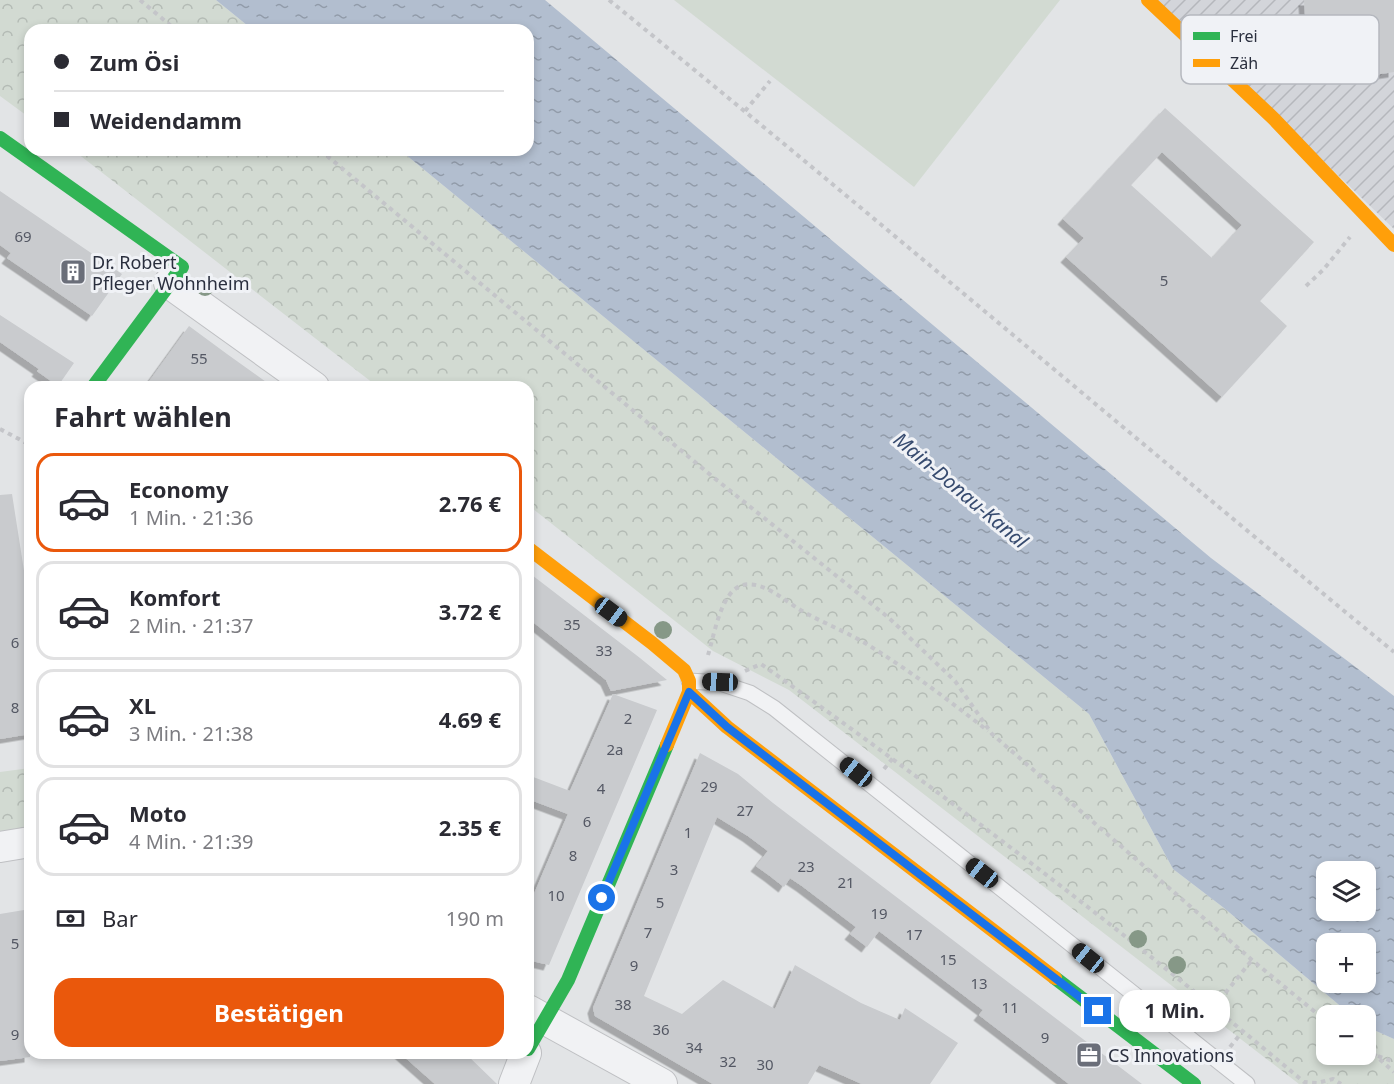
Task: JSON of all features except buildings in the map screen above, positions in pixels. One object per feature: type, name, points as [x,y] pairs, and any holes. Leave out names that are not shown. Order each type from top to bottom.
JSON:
[{"type":"street","points":[[1148,0],[1181,30]]},
{"type":"street","points":[[1241,84],[1308,151],[1394,245]]},
{"type":"street","points":[[0,138],[307,381]]},
{"type":"street","points":[[97,381],[175,275]]},
{"type":"street","points":[[534,553],[684,670],[692,685],[727,727],[1194,1084]]},
{"type":"street","points":[[662,1084],[536,1014],[568,980],[692,685]]},
{"type":"street","points":[[0,847],[24,843]]},
{"type":"street","points":[[514,1084],[524,1059]]},
{"type":"lane","points":[[692,685],[720,682],[750,693],[774,708],[1247,1084]]},
{"type":"path","points":[[140,0],[169,24]]},
{"type":"path","points":[[609,0],[1394,652]]},
{"type":"path","points":[[745,111],[770,81]]},
{"type":"path","points":[[327,156],[713,477],[889,618],[955,681],[992,734]]},
{"type":"path","points":[[1306,286],[1323,270],[1350,237]]},
{"type":"path","points":[[0,429],[24,442]]},
{"type":"path","points":[[692,685],[726,598],[741,585],[753,584],[773,592],[803,612],[872,647],[940,693],[992,734],[1316,1013]]},
{"type":"path","points":[[720,682],[761,664],[893,758],[1214,1007],[1304,1082],[1317,1083],[1333,1079],[1341,1084]]},
{"type":"path","points":[[1214,1007],[1252,960]]},
{"type":"path","points":[[1376,1055],[1394,1062]]},
{"type":"path","points":[[1376,1056],[1394,1072]]},
{"type":"shaded area","points":[[1156,0],[1394,0],[1394,229],[1243,84],[1379,84],[1379,15],[1181,15],[1181,24]]},
{"type":"green space","points":[[0,0],[216,0],[246,24],[24,24],[24,114],[0,96]]},
{"type":"green space","points":[[674,0],[1060,0],[914,187]]},
{"type":"green space","points":[[81,156],[407,156],[1089,714],[1173,869],[1224,908],[1316,986],[1316,993],[1325,993],[1339,1005],[1316,1005],[1316,1065],[1376,1065],[1376,1031],[1394,1039],[1394,1084],[1299,1084],[789,690],[713,651],[534,510],[534,381],[370,381]]},
{"type":"green space","points":[[24,769],[24,829],[0,833],[0,772]]},
{"type":"water","name":"Main-Donau-Kanal","points":[[216,0],[545,0],[1211,558],[1394,696],[1394,1039],[1376,1031],[1376,1005],[1339,1005],[1325,993],[1376,993],[1376,933],[1316,933],[1316,986],[1224,908],[1173,869],[1089,714],[407,156],[534,156],[534,24],[246,24]]},
{"type":"traffic: fast","points":[[0,138],[24,155]]},
{"type":"traffic: fast","points":[[25,156],[182,267],[97,381]]},
{"type":"traffic: fast","points":[[534,1039],[568,980],[667,745]]},
{"type":"traffic: fast","points":[[1055,978],[1194,1084]]},
{"type":"traffic: slow","points":[[1148,0],[1181,31]]},
{"type":"traffic: slow","points":[[1237,84],[1274,119],[1394,245]]},
{"type":"traffic: slow","points":[[534,553],[684,670],[689,681],[689,692],[667,745]]},
{"type":"traffic: slow","points":[[689,692],[727,727],[1055,978]]},
{"type":"place","name":"Dr. Robert Pfleger Wohnheim","points":[[73,272]]},
{"type":"place","name":"CS Innovations","points":[[1089,1055]]},
{"type":"route","points":[[602,898],[689,692],[727,727],[1098,1011]]}]
